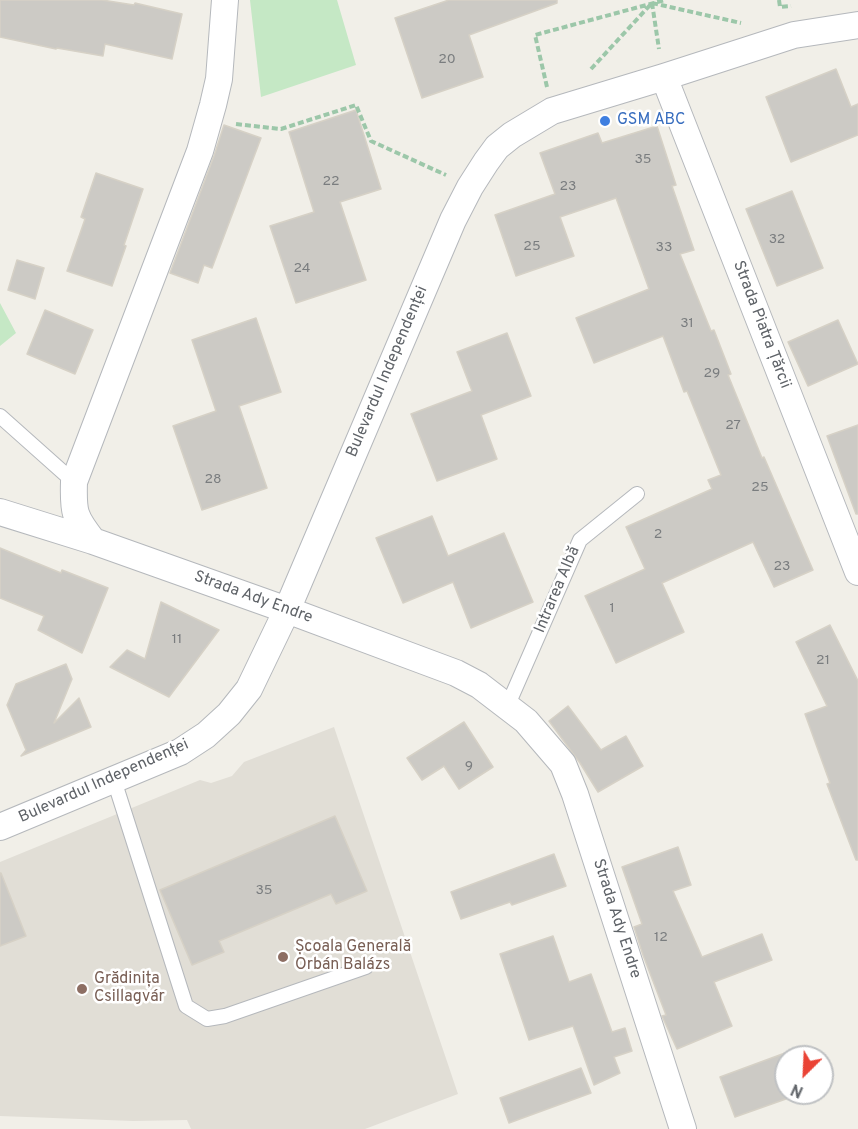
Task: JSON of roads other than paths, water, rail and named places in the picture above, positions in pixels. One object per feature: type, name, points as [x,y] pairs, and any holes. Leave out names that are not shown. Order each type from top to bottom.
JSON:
[{"type":"street","points":[[93,541],[79,524],[73,506],[74,482],[200,151],[219,79],[225,0]]},
{"type":"street","name":"Bulevardul Independenței","points":[[0,827],[180,752],[206,735],[229,714],[249,689],[287,610],[453,220],[470,187],[497,147],[512,135],[552,111],[794,35],[858,25]]},
{"type":"street","name":"Strada Piatra Țărcii","points":[[664,77],[858,572]]},
{"type":"street","name":"Strada Ady Endre","points":[[0,512],[93,541],[456,673],[479,685],[526,721],[563,764],[575,794],[683,1129]]},
{"type":"lane","points":[[0,416],[74,482]]},
{"type":"lane","name":"Intrarea Albă","points":[[507,707],[580,540],[637,494]]},
{"type":"lane","points":[[114,780],[186,1006],[207,1019],[225,1016],[366,967]]},
{"type":"place","name":"GSM ABC","points":[[605,121]]},
{"type":"place","name":"Școala Generală Orbán Balázs","points":[[283,957]]},
{"type":"place","name":"Grădinița Csillagvár","points":[[82,989]]}]
